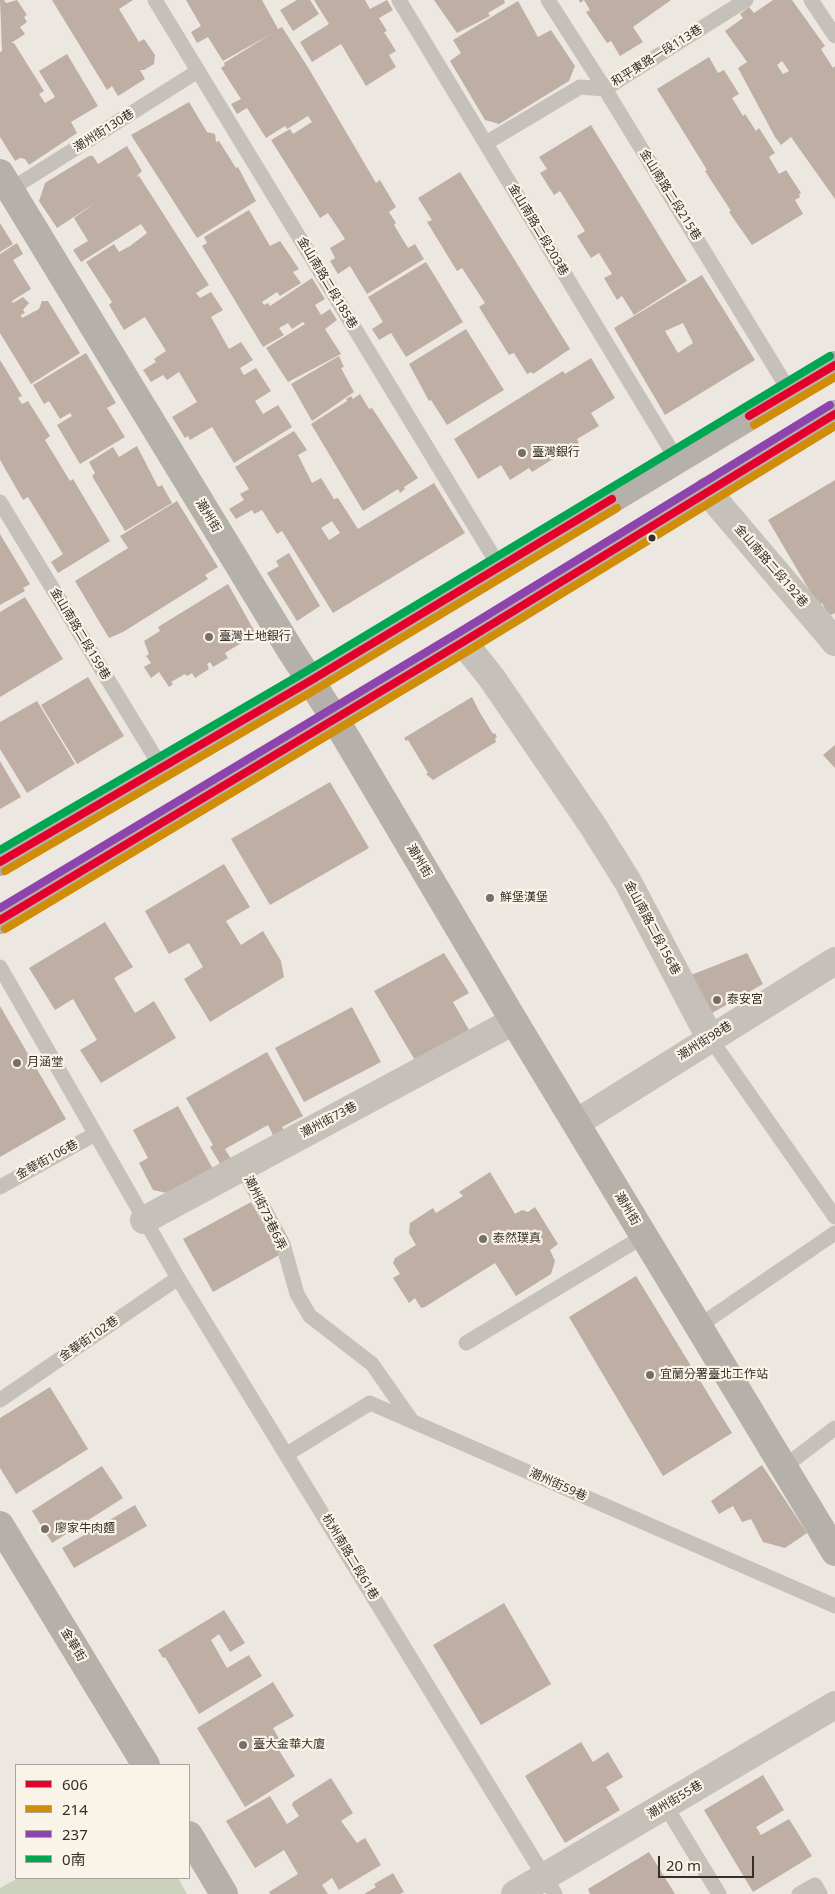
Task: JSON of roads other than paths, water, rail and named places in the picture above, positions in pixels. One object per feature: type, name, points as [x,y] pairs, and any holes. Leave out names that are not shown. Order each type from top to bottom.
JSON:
[{"type":"street","name":"潮州街","points":[[3,186],[335,719],[514,1021],[835,1552]]},
{"type":"street","points":[[0,862],[311,680],[835,365]]},
{"type":"street","points":[[0,920],[463,642],[835,414]]},
{"type":"street","name":"金山南路二段192巷","points":[[707,491],[835,642]]},
{"type":"street","name":"金山南路二段156巷","points":[[463,642],[491,677],[598,834],[628,882],[710,1038]]},
{"type":"street","name":"潮州街98巷","points":[[576,1123],[835,961]]},
{"type":"street","name":"潮州街73巷","points":[[144,1220],[514,1021]]},
{"type":"street","name":"金華街","points":[[0,1525],[145,1764]]},
{"type":"street","name":"潮州街55巷","points":[[515,1894],[550,1885],[665,1805],[835,1705]]},
{"type":"street","points":[[190,1837],[224,1894]]},
{"type":"lane","name":"金山南路二段185巷","points":[[155,0],[499,566]]},
{"type":"lane","name":"金山南路二段203巷","points":[[399,0],[677,460]]},
{"type":"lane","name":"金山南路二段215巷","points":[[548,0],[605,89],[790,392]]},
{"type":"lane","name":"和平東路一段113巷","points":[[486,143],[580,87],[605,89],[746,0]]},
{"type":"lane","points":[[811,0],[835,36]]},
{"type":"lane","name":"潮州街130巷","points":[[3,186],[198,71]]},
{"type":"lane","name":"金山南路二段159巷","points":[[0,502],[161,767]]},
{"type":"lane","name":"杭州南路二段61巷","points":[[0,966],[178,1278],[550,1885]]},
{"type":"lane","name":"金山南路二段156巷","points":[[710,1038],[835,1216]]},
{"type":"lane","name":"金華街106巷","points":[[0,1187],[95,1134]]},
{"type":"lane","name":"潮州街73巷6弄","points":[[242,1166],[283,1244],[297,1294],[310,1316],[372,1364],[412,1421]]},
{"type":"lane","points":[[699,1326],[835,1233]]},
{"type":"lane","points":[[466,1343],[644,1236]]},
{"type":"lane","name":"金華街102巷","points":[[0,1400],[178,1278]]},
{"type":"lane","name":"潮州街59巷","points":[[287,1454],[370,1403],[835,1606]]},
{"type":"lane","points":[[784,1467],[835,1428]]},
{"type":"lane","points":[[665,1805],[719,1894]]},
{"type":"lane","points":[[799,1894],[815,1885],[820,1894]]},
{"type":"place","name":"臺灣銀行","points":[[522,453]]},
{"type":"place","name":"臺灣土地銀行","points":[[209,637]]},
{"type":"place","name":"鮮堡漢堡","points":[[490,898]]},
{"type":"place","name":"泰安宮","points":[[717,1000]]},
{"type":"place","name":"月涵堂","points":[[17,1063]]},
{"type":"place","name":"泰然璞真","points":[[483,1239]]},
{"type":"place","name":"宜蘭分署臺北工作站","points":[[650,1375]]},
{"type":"place","name":"廖家牛肉麵","points":[[45,1529]]},
{"type":"place","name":"臺大金華大廈","points":[[243,1745]]}]
